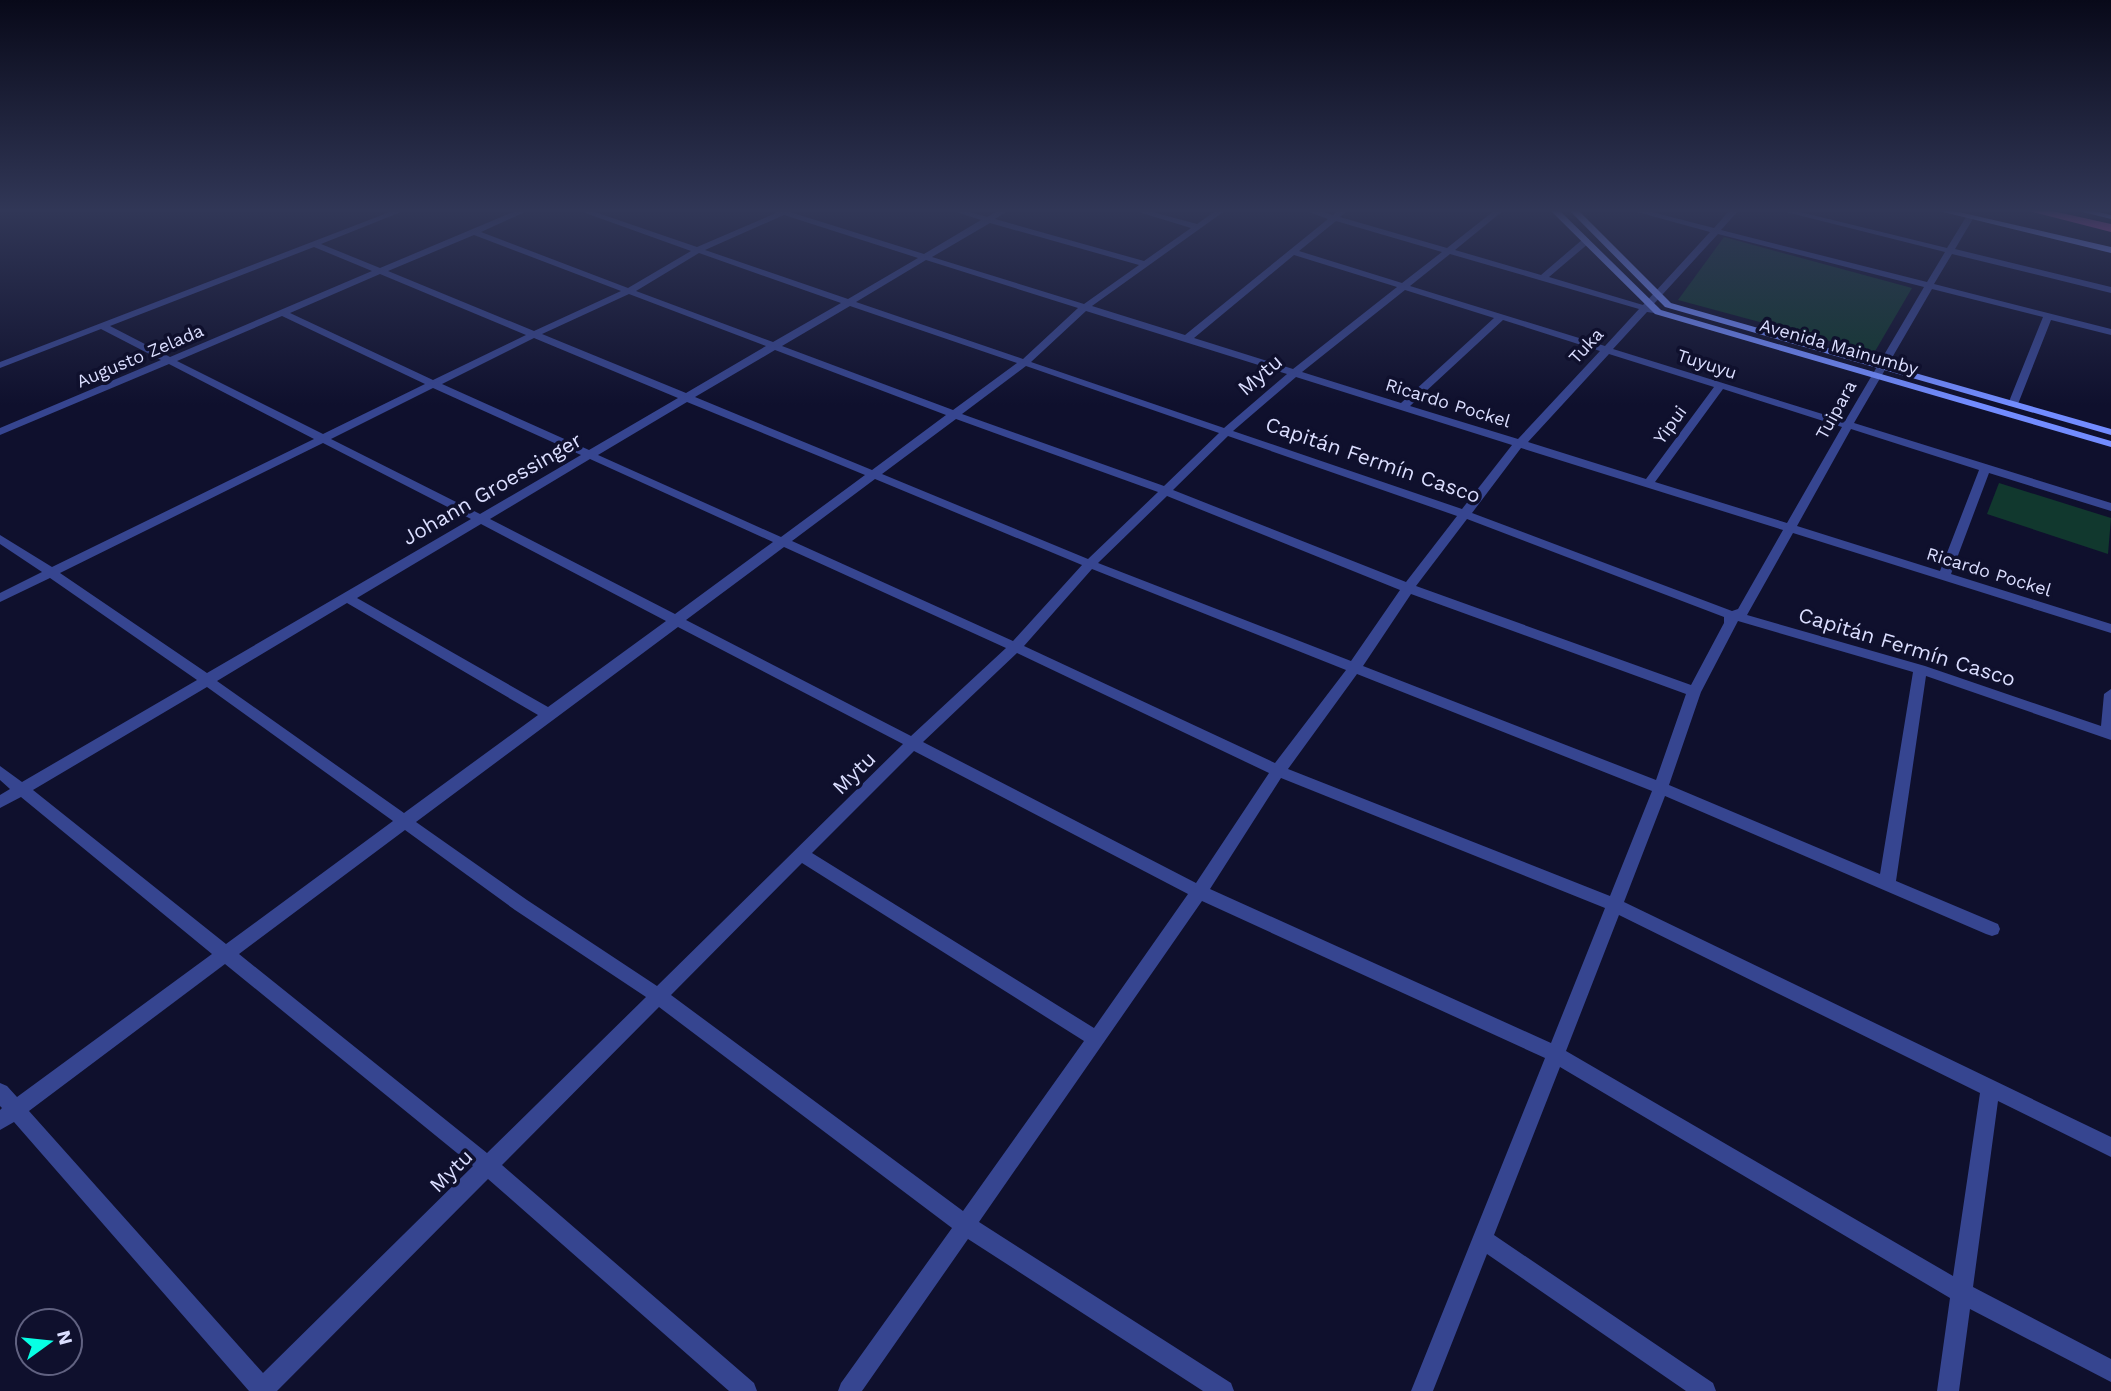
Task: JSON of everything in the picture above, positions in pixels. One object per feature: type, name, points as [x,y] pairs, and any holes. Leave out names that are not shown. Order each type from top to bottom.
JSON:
[{"type":"street","points":[[0,365],[234,275]]},
{"type":"street","name":"Augusto Zelada","points":[[0,432],[371,275]]},
{"type":"street","points":[[390,275],[1090,564],[1661,789],[1992,929]]},
{"type":"street","points":[[587,275],[953,414],[1166,491],[1408,588],[1694,692]]},
{"type":"street","points":[[0,598],[535,334],[629,291],[656,275]]},
{"type":"street","name":"Capitán Fermín Casco","points":[[772,275],[1464,514],[1731,615],[1920,669],[2109,735]]},
{"type":"street","name":"Johann Groessinger","points":[[0,802],[893,275]]},
{"type":"street","name":"Ricardo Pockel","points":[[982,275],[2111,629]]},
{"type":"street","points":[[0,1121],[1024,363],[1085,307],[1130,275]]},
{"type":"street","points":[[1187,339],[1265,275]]},
{"type":"street","name":"Tuyuyu","points":[[1366,275],[1847,427],[2111,507]]},
{"type":"street","name":"Mytu","points":[[263,1391],[487,1165],[660,997],[914,743],[1015,647],[1090,564],[1227,431],[1294,373],[1417,275]]},
{"type":"street","points":[[1532,275],[1651,308]]},
{"type":"street","points":[[1543,278],[1547,275]]},
{"type":"street","name":"Avenida Mainumby","points":[[1619,275],[1651,308],[2111,432]]},
{"type":"street","name":"Avenida Mainumby","points":[[1638,275],[1668,305],[2111,444]]},
{"type":"street","name":"Tuka","points":[[849,1391],[1199,892],[1278,771],[1354,668],[1408,588],[1519,444],[1605,350],[1651,308],[1658,295],[1676,275]]},
{"type":"street","points":[[1886,275],[2111,332]]},
{"type":"street","name":"Tuipara","points":[[1731,615],[1743,612],[1878,371],[1936,275]]},
{"type":"street","points":[[2049,275],[2111,290]]},
{"type":"street","points":[[282,313],[588,455],[1015,647],[1278,771],[1614,904],[2111,1147]]},
{"type":"street","points":[[2013,404],[2048,316]]},
{"type":"street","points":[[1402,407],[1501,317]]},
{"type":"street","points":[[103,326],[677,620],[1199,892],[1555,1054],[1960,1292],[2111,1371]]},
{"type":"street","name":"Yipui","points":[[1648,484],[1720,386]]},
{"type":"street","points":[[1944,576],[1985,469]]},
{"type":"street","points":[[0,539],[127,623],[402,823],[660,997],[965,1225],[1223,1391]]},
{"type":"street","points":[[346,597],[548,714]]},
{"type":"street","points":[[1422,1391],[1661,789],[1694,692],[1731,623],[1731,615]]},
{"type":"street","points":[[1887,884],[1920,669]]},
{"type":"street","points":[[2109,735],[2111,694]]},
{"type":"street","points":[[0,772],[487,1165],[746,1391]]},
{"type":"street","points":[[802,855],[1096,1039]]},
{"type":"street","points":[[1948,1391],[1990,1089]]},
{"type":"street","points":[[0,1091],[263,1391]]},
{"type":"street","points":[[1482,1240],[1705,1391]]},
{"type":"green space","points":[[1696,275],[1864,275],[1912,288],[1874,353],[1678,300]]},
{"type":"green space","points":[[1999,483],[2111,518],[2108,554],[1987,514]]}]
